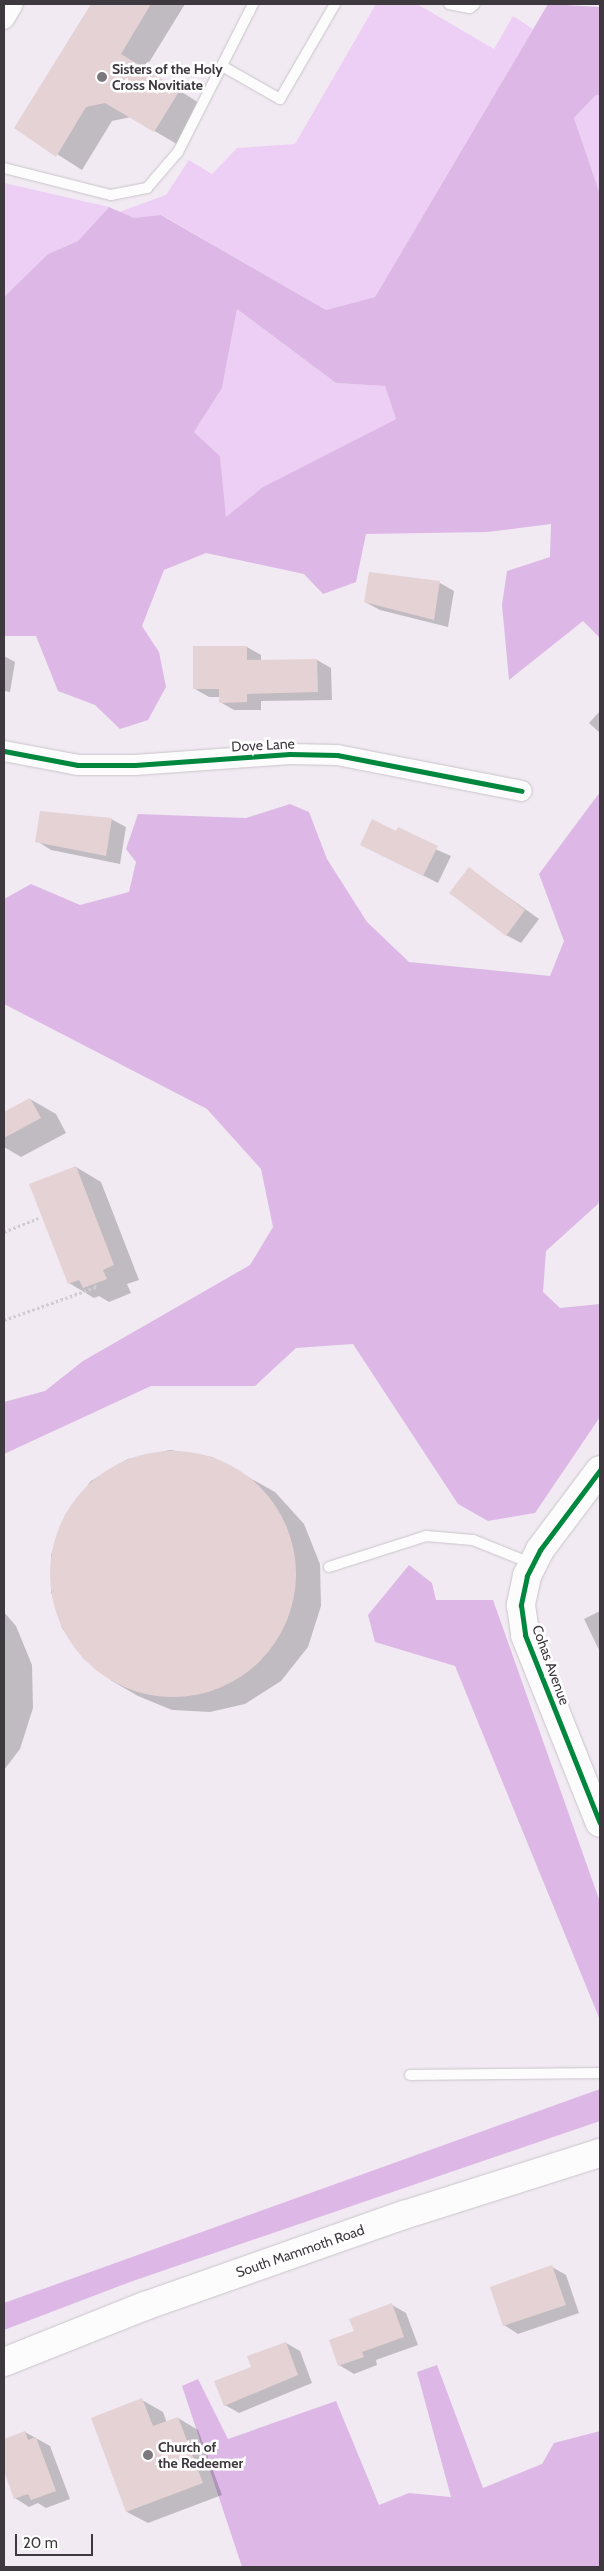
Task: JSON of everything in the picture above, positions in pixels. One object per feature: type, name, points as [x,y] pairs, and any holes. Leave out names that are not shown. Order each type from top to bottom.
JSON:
[{"type":"main road","name":"Cohas Avenue","points":[[600,1470],[534,1564],[527,1576],[521,1605],[525,1634],[600,1823]]},
{"type":"main road","name":"South Mammoth Road","points":[[4,2362],[145,2306],[395,2218],[600,2153]]},
{"type":"street","points":[[4,19],[13,4]]},
{"type":"street","name":"Dove Lane","points":[[4,751],[87,765],[135,765],[290,754],[337,754],[522,791]]},
{"type":"lane","points":[[4,168],[111,195],[147,188],[178,152],[253,4]]},
{"type":"lane","points":[[222,66],[280,99],[335,4]]},
{"type":"lane","points":[[449,4],[470,8],[475,4]]},
{"type":"lane","points":[[329,1567],[426,1536],[473,1540],[534,1564]]},
{"type":"lane","points":[[410,2075],[600,2072]]},
{"type":"path","points":[[4,1232],[38,1218]]},
{"type":"path","points":[[4,1320],[96,1287],[95,1284]]},
{"type":"shaded area","points":[[376,4],[417,4],[494,49],[513,16],[533,29],[375,297],[326,310],[162,215],[134,219],[119,212],[166,195],[189,160],[212,174],[237,148],[295,144]]},
{"type":"shaded area","points":[[548,4],[600,7],[600,96],[596,95],[574,118],[600,194],[600,638],[583,621],[509,680],[502,605],[507,571],[550,557],[551,524],[487,532],[366,534],[356,582],[323,594],[304,574],[206,553],[164,570],[142,626],[159,652],[166,687],[148,720],[120,729],[95,705],[58,691],[36,636],[4,636],[4,297],[48,254],[78,241],[109,207],[134,218],[161,215],[326,310],[375,297]],"holes":[[[237,309],[336,383],[385,386],[396,419],[263,487],[226,517],[220,456],[194,432],[222,388]]]},
{"type":"shaded area","points":[[596,95],[600,96],[600,194],[574,118]]},
{"type":"shaded area","points":[[4,183],[109,207],[78,241],[48,254],[4,297]]},
{"type":"shaded area","points":[[237,309],[336,383],[385,386],[396,419],[263,487],[226,518],[220,456],[194,432],[222,388]]},
{"type":"shaded area","points":[[600,792],[600,1197],[598,1204],[546,1251],[543,1292],[560,1308],[600,1304],[600,1417],[535,1513],[488,1521],[458,1504],[353,1344],[296,1348],[255,1386],[151,1386],[4,1454],[4,1402],[45,1391],[83,1361],[250,1265],[273,1227],[261,1169],[207,1109],[4,1004],[4,899],[31,884],[80,905],[129,892],[136,862],[126,849],[138,814],[246,818],[290,804],[309,812],[327,859],[367,922],[409,962],[550,976],[564,941],[539,874]]},
{"type":"shaded area","points":[[409,1565],[432,1583],[436,1600],[493,1600],[600,1902],[600,2020],[455,1666],[375,1642],[368,1615]]},
{"type":"shaded area","points":[[600,2089],[600,2121],[130,2282],[4,2330],[4,2303]]},
{"type":"shaded area","points":[[437,2365],[483,2488],[542,2464],[554,2443],[600,2431],[600,2567],[242,2567],[182,2386],[198,2379],[228,2439],[336,2401],[379,2505],[409,2493],[451,2497],[417,2372]]},
{"type":"building","name":"Sisters of the Holy Cross Novitiate","points":[[91,4],[151,4],[121,54],[180,90],[154,132],[105,103],[86,107],[56,157],[14,128]]},
{"type":"building","points":[[369,572],[440,581],[434,620],[364,602]]},
{"type":"building","points":[[193,646],[247,646],[247,660],[317,659],[318,692],[247,694],[247,702],[219,703],[219,689],[193,689]]},
{"type":"building","points":[[40,811],[112,818],[106,856],[35,842]]},
{"type":"building","points":[[372,819],[396,831],[398,827],[438,846],[423,876],[360,845]]},
{"type":"building","points":[[469,867],[525,910],[506,936],[449,893]]},
{"type":"building","points":[[30,1098],[41,1118],[4,1138],[4,1112]]},
{"type":"building","points":[[76,1166],[114,1265],[103,1270],[107,1279],[83,1288],[79,1280],[68,1284],[29,1184]]},
{"type":"building","points":[[185,1451],[209,1456],[231,1465],[242,1471],[260,1487],[276,1505],[287,1527],[294,1550],[296,1574],[294,1598],[287,1621],[276,1643],[260,1661],[242,1677],[209,1692],[185,1697],[161,1697],[137,1692],[104,1677],[70,1643],[59,1621],[52,1598],[50,1562],[55,1538],[70,1505],[104,1471],[126,1460],[149,1453]]},
{"type":"building","points":[[552,2265],[566,2305],[503,2326],[490,2287]]},
{"type":"building","points":[[392,2303],[404,2337],[362,2352],[364,2357],[338,2366],[329,2340],[354,2331],[349,2319]]},
{"type":"building","points":[[286,2342],[298,2375],[224,2406],[214,2381],[251,2367],[247,2356]]},
{"type":"building","name":"Church of the Redeemer","points":[[142,2398],[153,2426],[178,2417],[203,2483],[126,2512],[91,2418]]},
{"type":"building","points":[[25,2431],[28,2440],[36,2437],[56,2491],[31,2500],[28,2494],[14,2499],[4,2471],[4,2439]]},
{"type":"cycle path","points":[[4,751],[78,765],[135,765],[290,754],[337,755],[522,791]]},
{"type":"cycle path","points":[[600,1470],[540,1550],[527,1576],[521,1605],[525,1635],[600,1823]]},
{"type":"place","name":"Sisters of the Holy Cross Novitiate","points":[[102,77]]},
{"type":"place","name":"Church of the Redeemer","points":[[148,2455]]}]
